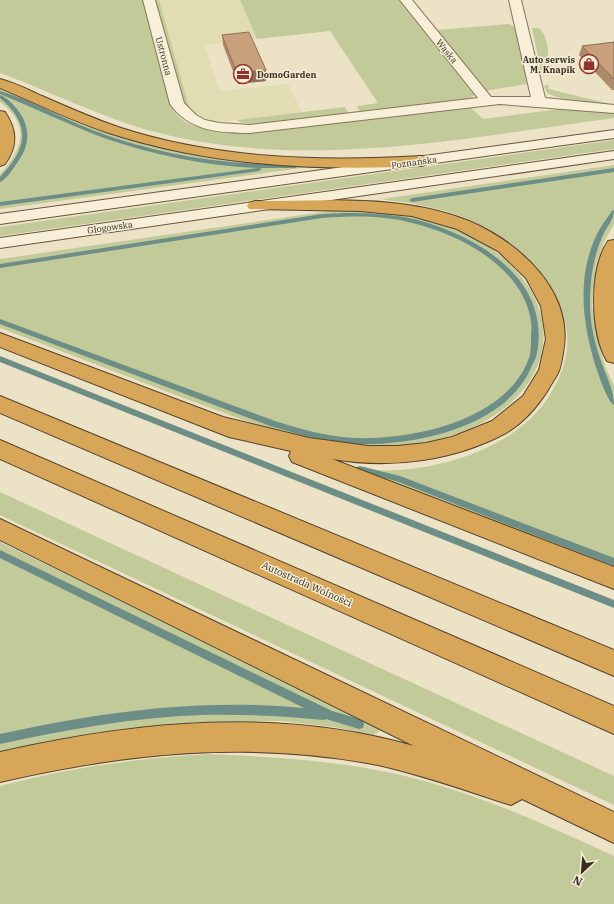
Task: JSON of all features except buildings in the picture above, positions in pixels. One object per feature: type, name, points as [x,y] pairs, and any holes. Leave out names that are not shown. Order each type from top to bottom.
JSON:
[{"type":"highway","points":[[0,83],[101,126],[131,136],[186,148],[256,158],[338,163],[382,164],[422,161]]},
{"type":"highway","points":[[0,115],[6,124],[9,135],[6,151],[0,161]]},
{"type":"highway","points":[[223,425],[294,444],[349,454],[410,453],[454,445],[486,433],[510,419],[530,402],[550,373],[556,348],[556,327],[551,308],[540,283],[514,255],[480,233],[444,219],[386,207],[327,205],[255,206]]},
{"type":"highway","points":[[614,245],[604,278],[603,301],[606,324],[614,356]]},
{"type":"highway","points":[[0,340],[223,425],[614,578]]},
{"type":"highway","points":[[0,404],[614,663]]},
{"type":"highway","name":"Autostrada Wolności","points":[[0,449],[614,720]]},
{"type":"highway","points":[[0,529],[614,828]]},
{"type":"highway","points":[[0,767],[77,750],[136,740],[210,735],[261,736],[320,742],[378,751],[577,810]]},
{"type":"street","name":"Ustronna","points":[[149,0],[177,104],[181,112],[189,118],[208,125],[250,129],[487,101]]},
{"type":"street","name":"Wąska","points":[[406,0],[487,101]]},
{"type":"street","points":[[515,0],[539,102]]},
{"type":"street","points":[[487,101],[513,100],[614,109]]},
{"type":"street","name":"Poznańska","points":[[0,219],[614,134]]},
{"type":"street","points":[[255,206],[614,155]]},
{"type":"street","name":"Głogowska","points":[[0,243],[255,206]]},
{"type":"shaded area","points":[[159,0],[240,0],[257,39],[205,45],[219,91],[288,84],[302,112],[217,122],[191,114]]},
{"type":"green space","points":[[0,0],[145,0],[172,108],[181,119],[192,125],[205,129],[218,131],[470,107],[483,119],[559,109],[614,113],[614,118],[445,141],[388,147],[332,150],[276,150],[219,144],[163,134],[101,114],[0,73]]},
{"type":"green space","points":[[154,0],[159,0],[191,114],[185,108]]},
{"type":"green space","points":[[240,0],[402,0],[475,95],[468,99],[361,113],[357,106],[378,103],[330,31],[257,39]]},
{"type":"green space","points":[[509,24],[516,28],[527,84],[485,91],[436,30]]},
{"type":"green space","points":[[532,28],[539,28],[543,32],[547,42],[548,71],[541,71]]},
{"type":"green space","points":[[548,84],[549,89],[614,105],[564,100],[547,93],[544,86]]},
{"type":"green space","points":[[0,88],[94,128],[149,145],[194,154],[309,167],[0,209],[0,174],[8,165],[18,146],[20,128],[10,111],[0,102]]},
{"type":"green space","points":[[345,107],[349,114],[308,120],[272,124],[256,124],[244,123],[237,120]]},
{"type":"green space","points":[[614,140],[614,149],[0,236],[0,227]]},
{"type":"green space","points":[[614,165],[614,224],[604,242],[596,264],[592,305],[596,334],[605,366],[614,386],[614,570],[358,471],[359,469],[382,470],[429,466],[477,452],[498,442],[518,429],[541,407],[556,384],[565,359],[567,334],[562,311],[552,290],[538,270],[520,253],[499,237],[478,224],[460,216],[422,205],[382,199]]},
{"type":"green space","points":[[336,210],[388,212],[423,218],[456,229],[471,236],[504,258],[527,284],[540,311],[543,339],[537,367],[521,393],[495,415],[459,433],[446,437],[417,444],[388,448],[373,449],[345,447],[304,439],[243,420],[0,328],[0,259]]},
{"type":"green space","points":[[0,492],[614,776],[614,805],[0,515]]},
{"type":"green space","points":[[0,542],[377,726],[380,731],[373,735],[334,727],[281,721],[200,722],[108,731],[58,739],[0,753]]},
{"type":"green space","points":[[208,754],[291,759],[347,765],[401,775],[475,797],[545,825],[614,856],[614,904],[0,904],[0,786],[51,774],[129,761]]},
{"type":"waterway","points":[[0,92],[93,132],[152,150],[176,156],[247,166],[295,166]]},
{"type":"waterway","points":[[0,96],[12,106],[20,116],[24,126],[25,137],[23,148],[18,159],[0,180]]},
{"type":"waterway","points":[[0,204],[259,169]]},
{"type":"waterway","points":[[412,200],[614,170]]},
{"type":"waterway","points":[[614,212],[600,234],[592,257],[587,281],[586,306],[589,331],[595,355],[603,379],[614,402]]},
{"type":"waterway","points":[[0,266],[322,216],[367,215],[390,217],[412,220],[433,226],[474,245],[493,258],[508,271],[520,286],[530,304],[535,323],[533,354],[521,380],[501,401],[475,418],[445,429],[413,437],[382,441],[355,441],[314,435],[273,424],[0,321]]},
{"type":"waterway","points":[[0,359],[614,604]]},
{"type":"waterway","points":[[360,469],[397,478],[614,562]]},
{"type":"waterway","points":[[0,554],[331,716],[359,724]]},
{"type":"waterway","points":[[0,739],[81,723],[161,712],[241,709],[324,715]]},
{"type":"place","name":"Auto serwis M. Knapik","points":[[589,64]]},
{"type":"place","name":"DomoGarden","points":[[243,74]]}]
